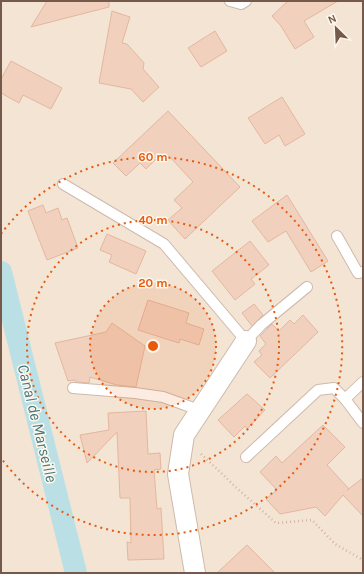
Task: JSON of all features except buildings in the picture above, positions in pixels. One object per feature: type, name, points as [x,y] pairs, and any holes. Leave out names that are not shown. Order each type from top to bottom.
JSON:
[{"type":"street","points":[[195,573],[178,474],[184,435],[199,410],[246,341]]},
{"type":"lane","points":[[230,1],[241,4],[246,1]]},
{"type":"lane","points":[[62,184],[164,244],[246,341],[261,325],[307,287]]},
{"type":"lane","points":[[336,236],[358,273],[363,272]]},
{"type":"lane","points":[[345,399],[363,382]]},
{"type":"lane","points":[[73,388],[135,393],[163,398],[199,410]]},
{"type":"lane","points":[[246,458],[318,390],[334,388],[345,399],[363,423]]},
{"type":"path","points":[[184,435],[208,461],[276,523],[312,520],[335,544],[363,560]]},
{"type":"shaded area","points":[[1,1],[363,1],[363,573],[1,573]]},
{"type":"waterway","name":"Canal de Marseille","points":[[1,272],[76,573]]}]
